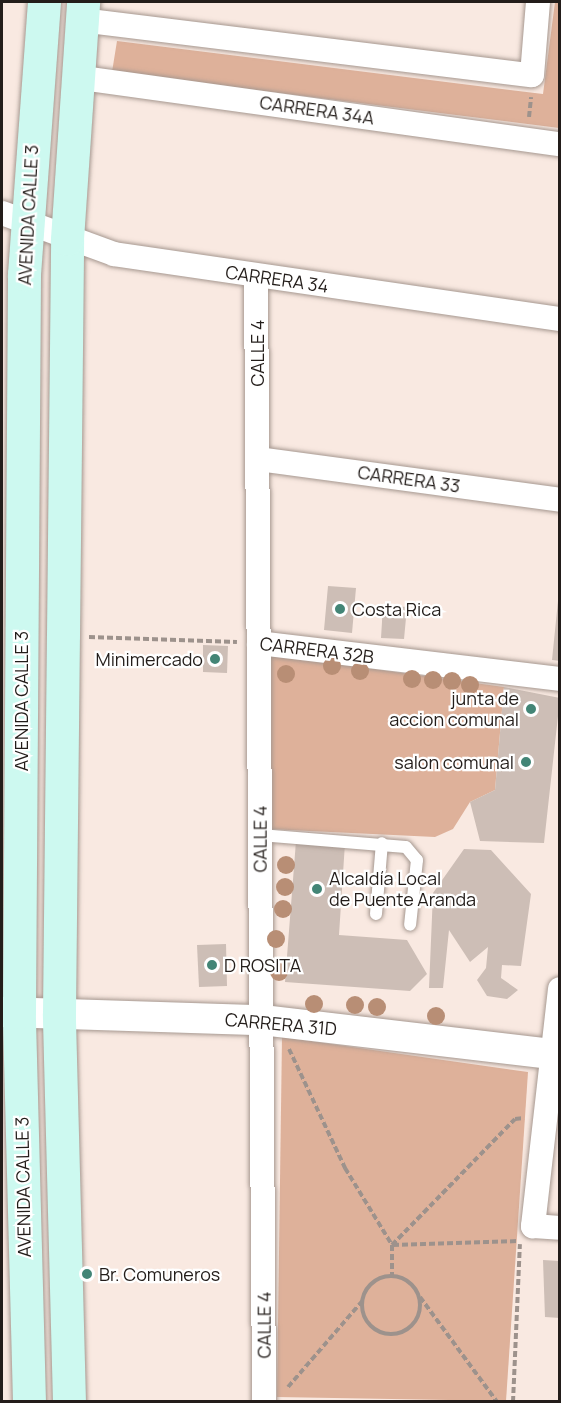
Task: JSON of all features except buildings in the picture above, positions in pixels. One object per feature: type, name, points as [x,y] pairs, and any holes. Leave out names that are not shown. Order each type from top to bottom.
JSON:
[{"type":"main road","name":"AVENIDA CALLE 3","points":[[29,1401],[10,1012],[14,216],[44,2]]},
{"type":"main road","points":[[69,1401],[59,1014],[67,239],[75,77],[82,11]]},
{"type":"street","points":[[82,11],[532,75],[538,2]]},
{"type":"street","name":"CARRERA 34A","points":[[75,77],[560,144]]},
{"type":"street","name":"CARRERA 34","points":[[14,216],[67,239],[114,254],[256,277],[560,319]]},
{"type":"street","name":"CALLE 4","points":[[256,277],[260,835],[269,1020],[275,1397]]},
{"type":"street","name":"CARRERA 33","points":[[258,459],[560,500]]},
{"type":"street","name":"CARRERA 32B","points":[[259,643],[560,679]]},
{"type":"street","points":[[560,989],[556,1055],[527,1233],[560,1228]]},
{"type":"street","name":"CARRERA 31D","points":[[10,1012],[269,1020],[556,1055]]},
{"type":"lane","points":[[260,835],[382,843],[406,847],[417,860],[410,925]]},
{"type":"lane","points":[[376,914],[382,843]]},
{"type":"path","points":[[527,140],[532,75]]},
{"type":"path","name":"CARRERA 32B","points":[[82,637],[259,643]]},
{"type":"path","points":[[269,1020],[345,1168],[392,1245],[393,1276]]},
{"type":"path","points":[[392,1245],[515,1119],[545,1116]]},
{"type":"path","points":[[392,1245],[527,1233],[513,1401]]},
{"type":"path","points":[[275,1397],[363,1300],[371,1284],[393,1276],[406,1280],[418,1294],[496,1401]]},
{"type":"path","points":[[363,1300],[372,1327],[390,1334],[416,1322],[418,1294]]},
{"type":"shaded area","points":[[555,2],[559,2],[559,128],[112,72],[117,41],[543,94]]},
{"type":"shaded area","points":[[264,654],[504,687],[495,790],[470,802],[453,829],[435,837],[268,829]]},
{"type":"shaded area","points":[[282,1037],[528,1072],[506,1401],[277,1397]]},
{"type":"place","name":"Costa Rica","points":[[340,609]]},
{"type":"place","name":"Minimercado","points":[[215,659]]},
{"type":"place","name":"junta de accion comunal","points":[[531,709]]},
{"type":"place","name":"salon comunal","points":[[526,762]]},
{"type":"place","name":"Alcaldía Local de Puente Aranda","points":[[317,889]]},
{"type":"place","name":"D ROSITA","points":[[212,965]]},
{"type":"place","name":"Br. Comuneros","points":[[87,1274]]}]
